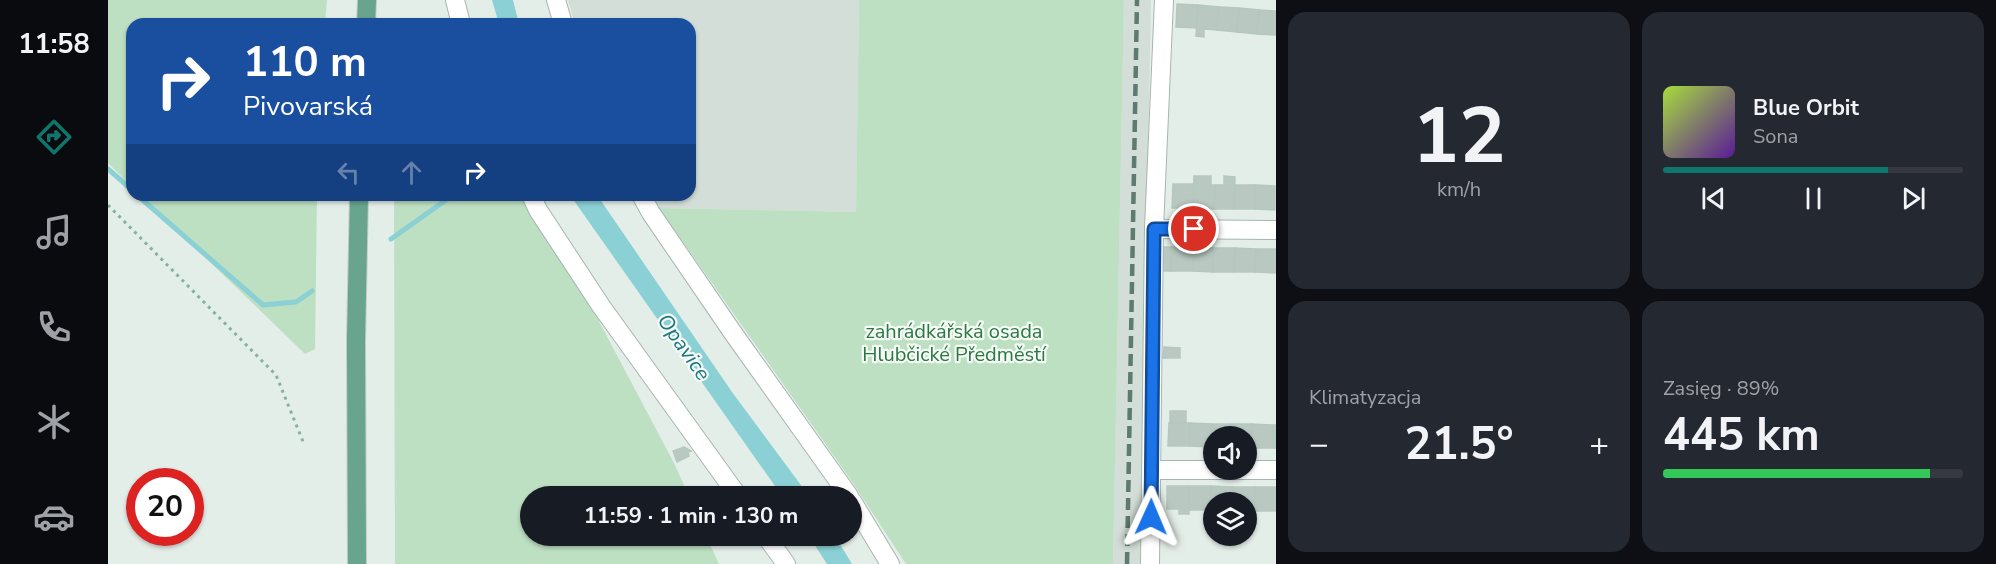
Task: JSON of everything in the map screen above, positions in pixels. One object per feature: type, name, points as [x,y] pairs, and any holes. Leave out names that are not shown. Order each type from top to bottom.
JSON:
[{"type":"main road","points":[[366,18],[367,0]]},
{"type":"main road","points":[[357,564],[356,341],[359,201]]},
{"type":"street","points":[[455,0],[460,18]]},
{"type":"street","points":[[556,0],[560,18]]},
{"type":"street","points":[[1150,564],[1154,229],[1164,0]]},
{"type":"street","points":[[534,201],[601,306],[731,486]]},
{"type":"street","points":[[644,201],[727,324],[842,486]]},
{"type":"street","points":[[1154,229],[1276,230]]},
{"type":"street","points":[[1152,470],[1276,470]]},
{"type":"street","points":[[862,517],[891,564]]},
{"type":"street","points":[[773,546],[786,564]]},
{"type":"path","points":[[108,205],[276,375],[304,444]]},
{"type":"shaded area","points":[[568,0],[859,0],[856,212],[659,208],[655,201],[696,201],[696,18],[573,18]]},
{"type":"shaded area","points":[[1124,0],[1151,0],[1140,564],[1113,564]]},
{"type":"green space","points":[[108,0],[327,0],[326,18],[126,18],[126,181],[108,163]]},
{"type":"green space","name":"zahrádkářská osada Hlubčické Předměstí","points":[[859,0],[1124,0],[1113,564],[906,564],[862,497],[862,486],[855,486],[659,208],[856,212]]},
{"type":"green space","points":[[147,201],[317,201],[315,349],[305,354]]},
{"type":"green space","points":[[394,201],[524,201],[533,219],[593,310],[684,486],[520,486],[520,546],[711,546],[719,564],[395,564]]},
{"type":"water","points":[[492,0],[513,0],[518,18],[497,18]]},
{"type":"water","name":"Opavice","points":[[574,201],[601,201],[732,392],[802,486],[775,486]]},
{"type":"water","points":[[815,546],[841,546],[852,564],[827,564]]},
{"type":"building","points":[[1177,4],[1198,5],[1197,28],[1176,27]]},
{"type":"building","points":[[1198,5],[1219,7],[1217,30],[1204,29],[1204,37],[1196,36]]},
{"type":"building","points":[[1219,7],[1239,8],[1237,32],[1217,30]]},
{"type":"building","points":[[1239,8],[1259,10],[1257,34],[1237,32]]},
{"type":"building","points":[[1259,10],[1276,11],[1276,35],[1257,34]]},
{"type":"building","points":[[1194,176],[1211,176],[1211,185],[1215,185],[1214,209],[1193,208]]},
{"type":"building","points":[[1224,176],[1235,177],[1234,209],[1214,209],[1215,185],[1224,185]]},
{"type":"building","points":[[1173,184],[1194,184],[1193,208],[1172,208]]},
{"type":"building","points":[[1235,185],[1255,185],[1255,209],[1234,209]]},
{"type":"building","points":[[1255,185],[1275,186],[1275,210],[1255,209]]},
{"type":"building","points":[[1163,247],[1171,247],[1171,271],[1162,271]]},
{"type":"building","points":[[1171,247],[1193,248],[1193,271],[1171,271]]},
{"type":"building","points":[[1193,248],[1213,248],[1213,272],[1193,271]]},
{"type":"building","points":[[1213,248],[1235,248],[1234,272],[1213,272]]},
{"type":"building","points":[[1235,248],[1256,249],[1255,272],[1234,272]]},
{"type":"building","points":[[1256,249],[1276,249],[1276,273],[1255,272]]},
{"type":"building","points":[[1164,347],[1180,348],[1180,358],[1163,358]]},
{"type":"building","points":[[1170,411],[1186,411],[1186,423],[1170,423]]},
{"type":"building","points":[[1169,423],[1190,423],[1190,446],[1168,446]]},
{"type":"building","points":[[1190,423],[1212,424],[1212,426],[1203,426],[1203,447],[1190,446]]},
{"type":"building","points":[[1212,424],[1232,424],[1232,426],[1212,426]]},
{"type":"building","points":[[1232,424],[1252,424],[1252,426],[1232,426]]},
{"type":"building","points":[[1252,424],[1273,425],[1273,448],[1257,448],[1257,426],[1252,426]]},
{"type":"building","points":[[1273,425],[1276,425],[1276,448],[1273,448]]},
{"type":"building","points":[[684,447],[691,451],[688,452],[689,456],[677,462],[673,451]]},
{"type":"building","points":[[1167,486],[1189,486],[1189,514],[1179,514],[1179,509],[1167,509]]},
{"type":"building","points":[[1189,486],[1211,486],[1211,492],[1203,492],[1203,510],[1189,510]]},
{"type":"building","points":[[1211,486],[1233,487],[1233,492],[1211,492]]},
{"type":"building","points":[[1233,487],[1255,487],[1255,492],[1233,492]]},
{"type":"building","points":[[1255,487],[1276,487],[1276,511],[1257,511],[1257,492],[1255,492]]},
{"type":"waterway","points":[[108,169],[126,185]]},
{"type":"waterway","points":[[144,201],[263,305],[296,302],[312,291]]},
{"type":"waterway","points":[[391,239],[445,201]]},
{"type":"railway","points":[[1127,564],[1137,0]]},
{"type":"route","points":[[1151,517],[1154,229],[1194,229]]}]
